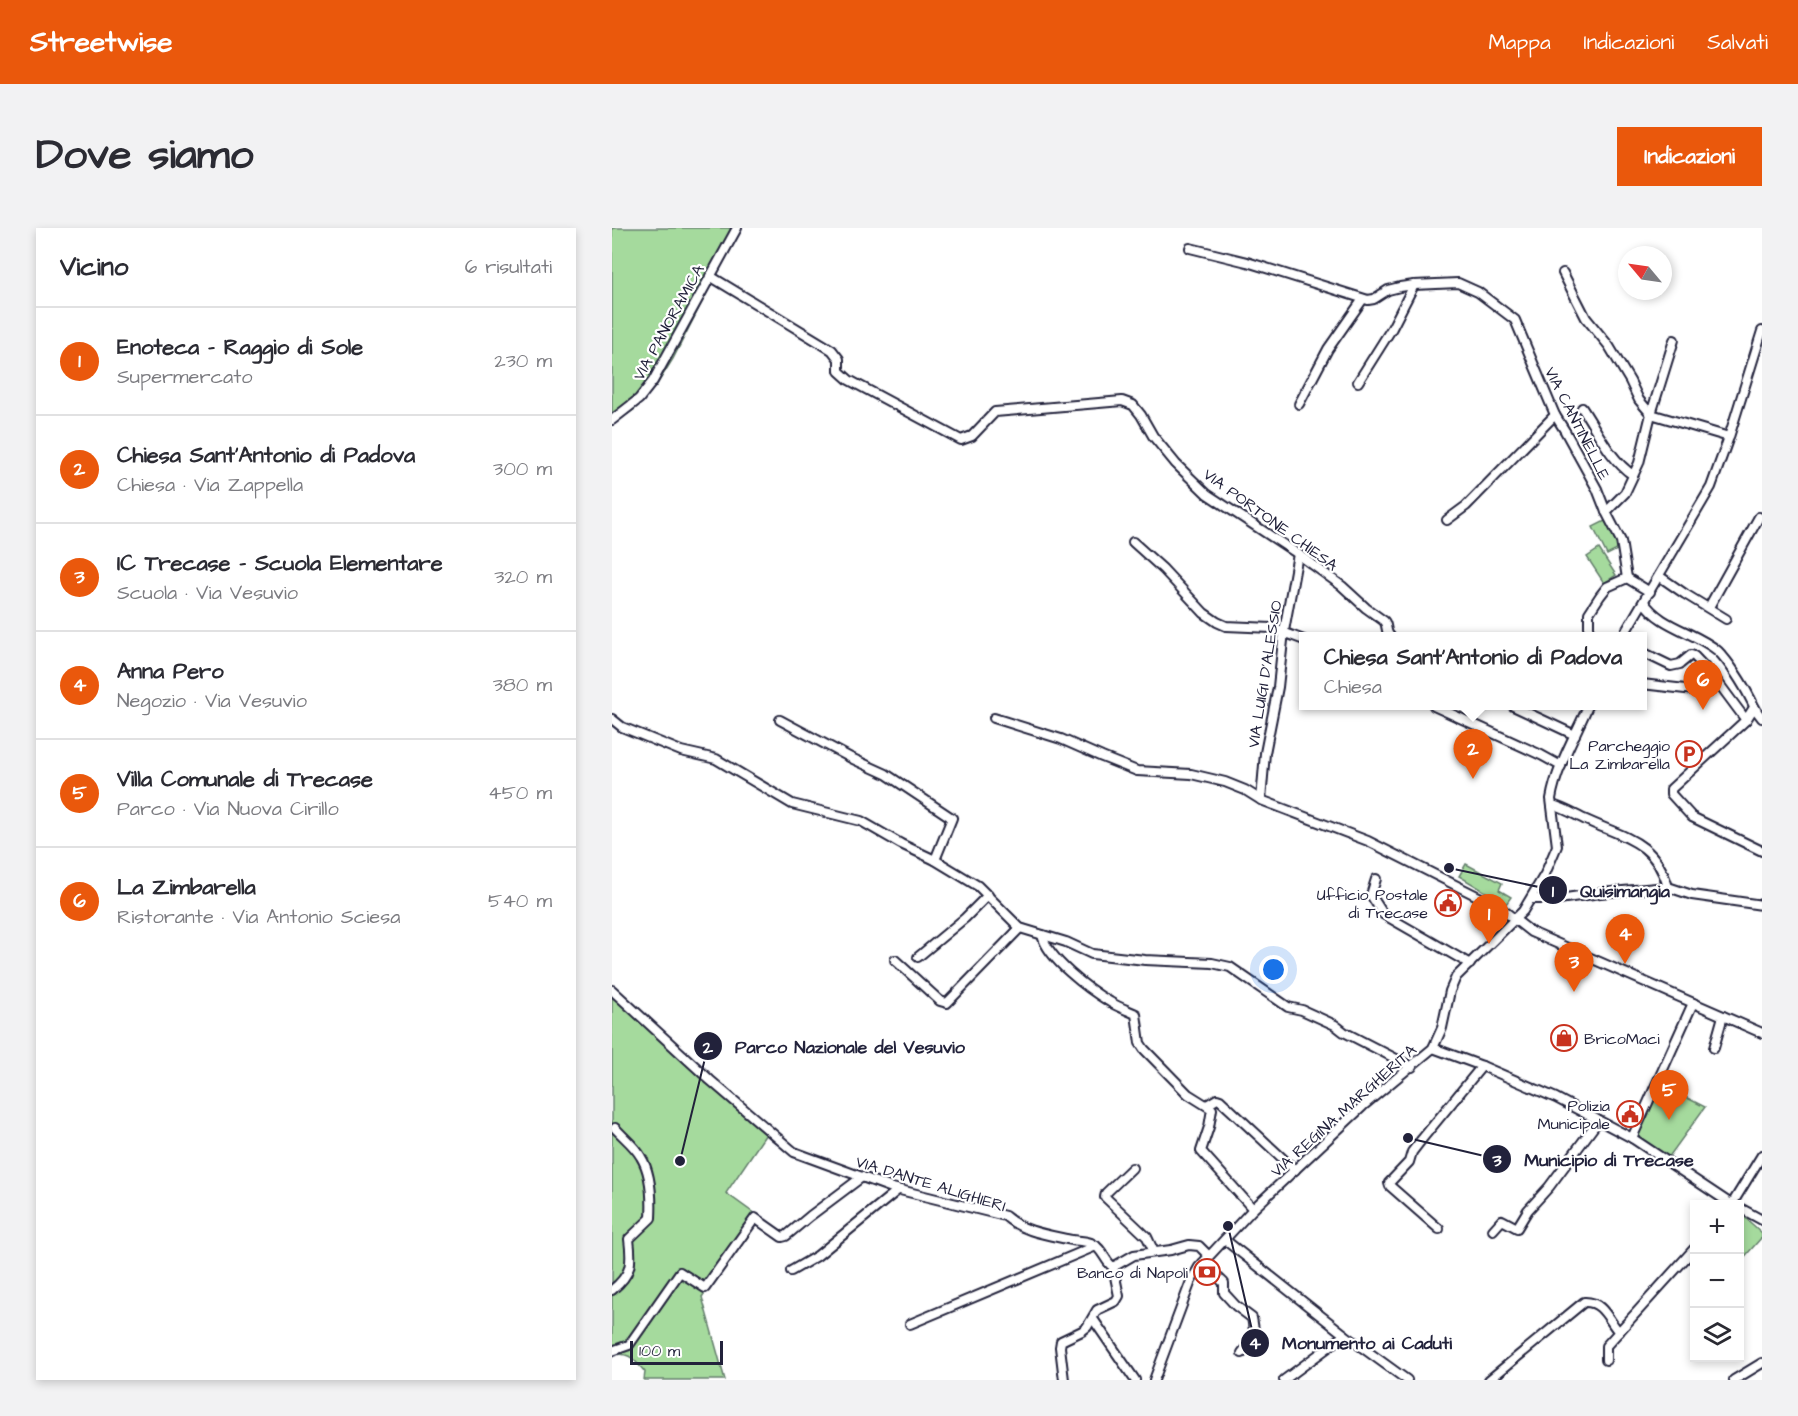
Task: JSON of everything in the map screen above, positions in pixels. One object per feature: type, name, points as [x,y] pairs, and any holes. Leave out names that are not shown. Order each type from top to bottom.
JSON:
[{"type":"street","name":"VIA PANORAMICA","points":[[612,420],[639,399],[653,381],[737,228]]},
{"type":"street","points":[[1190,248],[1256,265],[1363,299],[1328,349],[1299,404]]},
{"type":"street","points":[[1563,273],[1586,318],[1609,346],[1639,400],[1651,414],[1729,437]]},
{"type":"street","name":"VIA PORTONE CHIESA","points":[[710,276],[832,350],[839,359],[839,371],[849,380],[960,440],[972,436],[995,412],[1122,401],[1133,405],[1153,436],[1176,464],[1207,494],[1342,586],[1386,623],[1387,632]]},
{"type":"street","name":"VIA CANTINELLE","points":[[1363,299],[1374,299],[1388,290],[1413,285],[1463,284],[1478,292],[1515,320],[1555,415],[1597,489],[1621,541],[1627,578]]},
{"type":"street","points":[[1358,382],[1392,328],[1413,285]]},
{"type":"street","points":[[1625,632],[1707,494],[1717,473],[1762,331]]},
{"type":"street","points":[[1606,512],[1625,493],[1639,463],[1651,414],[1674,340]]},
{"type":"street","points":[[1582,408],[1624,470],[1633,476]]},
{"type":"street","points":[[1447,520],[1466,506],[1555,415]]},
{"type":"street","points":[[1708,607],[1759,517]]},
{"type":"street","points":[[1133,542],[1163,569],[1204,613],[1217,622],[1226,626],[1272,628],[1299,638]]},
{"type":"street","name":"VIA LUIGI D'ALESSIO","points":[[1261,800],[1265,753],[1278,687],[1284,631],[1298,554]]},
{"type":"street","points":[[1659,576],[1726,619]]},
{"type":"street","points":[[1589,632],[1589,613],[1607,587],[1627,578],[1650,592]]},
{"type":"street","points":[[1644,602],[1648,608],[1717,651],[1739,680],[1752,700],[1754,709],[1762,718]]},
{"type":"street","points":[[1647,654],[1671,666],[1680,664],[1691,655],[1694,656],[1746,720]]},
{"type":"street","points":[[1647,685],[1694,690]]},
{"type":"street","points":[[1754,709],[1746,720],[1671,789],[1671,794],[1692,817],[1762,851]]},
{"type":"street","points":[[1445,710],[1562,766]]},
{"type":"street","points":[[1523,710],[1575,735]]},
{"type":"street","name":"VIA REGINA MARGHERITA","points":[[1156,1380],[1165,1359],[1163,1354],[1193,1275],[1253,1209],[1363,1106],[1433,1048],[1442,1028],[1452,984],[1516,919],[1532,899],[1557,846],[1552,793],[1586,710]]},
{"type":"street","points":[[994,718],[1061,739],[1137,771],[1191,774],[1225,782],[1245,790],[1261,800],[1368,841],[1498,907],[1531,932],[1762,1034]]},
{"type":"street","points":[[612,719],[622,727],[681,751],[716,759],[792,804],[855,818],[935,860],[978,886],[1020,928],[1066,942],[1092,954],[1144,960],[1212,963],[1230,967],[1288,1007],[1302,1010],[1335,1025],[1344,1032],[1412,1067]]},
{"type":"street","points":[[780,720],[886,774],[952,818],[935,860]]},
{"type":"street","points":[[1552,805],[1641,844],[1664,873],[1668,887]]},
{"type":"street","points":[[1376,879],[1371,895],[1383,914],[1470,964]]},
{"type":"street","points":[[1532,899],[1559,900],[1600,893],[1668,887],[1692,895],[1762,905]]},
{"type":"street","points":[[918,957],[965,918],[988,895]]},
{"type":"street","points":[[895,960],[940,1001],[947,1003],[1020,928]]},
{"type":"street","points":[[1042,935],[1048,948],[1072,974],[1107,1001],[1136,1014],[1140,1043],[1144,1049],[1188,1094],[1207,1105],[1212,1111],[1201,1151],[1253,1209]]},
{"type":"street","name":"VIA DANTE ALIGHIERI","points":[[612,990],[710,1080],[794,1152],[898,1190],[1005,1216],[1030,1230],[1096,1246]]},
{"type":"street","points":[[1632,1138],[1693,1003]]},
{"type":"street","points":[[1713,1048],[1723,1016]]},
{"type":"street","points":[[1433,1048],[1556,1098],[1632,1138],[1725,1200]]},
{"type":"street","points":[[1439,1229],[1389,1183],[1409,1162],[1412,1152],[1422,1138],[1482,1066]]},
{"type":"street","points":[[1207,1105],[1217,1098],[1220,1100],[1295,1170]]},
{"type":"street","points":[[1493,1230],[1502,1220],[1517,1228],[1528,1210],[1556,1179],[1598,1121]]},
{"type":"street","points":[[612,1290],[622,1281],[630,1268],[629,1239],[651,1218],[651,1187],[642,1158],[615,1128]]},
{"type":"street","points":[[1734,1200],[1762,1155]]},
{"type":"street","points":[[1132,1168],[1106,1193],[1105,1197],[1147,1237],[1154,1252]]},
{"type":"street","points":[[612,1351],[629,1345],[680,1272],[705,1288],[755,1218],[782,1237],[786,1236],[862,1177]]},
{"type":"street","points":[[791,1271],[817,1256],[898,1190]]},
{"type":"street","points":[[1744,1210],[1762,1220]]},
{"type":"street","points":[[1225,1240],[1345,1335],[1407,1380]]},
{"type":"street","points":[[1113,1267],[1134,1255],[1189,1245],[1198,1246],[1224,1283],[1224,1293],[1240,1309],[1251,1315],[1255,1334],[1242,1353]]},
{"type":"street","points":[[910,1324],[1096,1246],[1113,1267],[1119,1296],[1116,1301],[1097,1310],[1088,1327],[1079,1334],[1061,1341],[1064,1380]]},
{"type":"street","points":[[1606,1360],[1606,1346],[1690,1254]]},
{"type":"street","points":[[1489,1380],[1584,1302],[1594,1304],[1605,1311],[1619,1332]]},
{"type":"street","points":[[1093,1319],[1135,1380]]},
{"type":"street","points":[[1284,1380],[1345,1335]]},
{"type":"street","points":[[1734,1380],[1762,1363]]},
{"type":"green space","points":[[612,228],[740,228],[673,359],[656,386],[635,409],[612,425]]},
{"type":"green space","points":[[1607,520],[1621,548],[1607,555],[1593,527]]},
{"type":"green space","points":[[1599,549],[1616,575],[1604,583],[1587,557]]},
{"type":"green space","points":[[1466,864],[1502,883],[1499,890],[1511,897],[1506,904],[1459,876]]},
{"type":"green space","points":[[612,986],[770,1128],[726,1193],[759,1217],[702,1297],[725,1380],[644,1380],[645,1372],[631,1357],[612,1355]]},
{"type":"green space","points":[[1660,1084],[1705,1107],[1668,1158],[1635,1137]]},
{"type":"green space","points":[[1744,1217],[1762,1233],[1762,1237],[1744,1257]]},
{"type":"place","name":"La Zimbarella","points":[[1703,710]]},
{"type":"place","name":"Parcheggio La Zimbarella","points":[[1689,754]]},
{"type":"place","name":"Chiesa Sant'Antonio di Padova","points":[[1473,779]]},
{"type":"place","name":"Quisimangia","points":[[1449,868]]},
{"type":"place","name":"Ufficio Postale di Trecase","points":[[1448,903]]},
{"type":"place","name":"Enoteca - Raggio di Sole","points":[[1489,944]]},
{"type":"place","name":"Anna Pero","points":[[1625,964]]},
{"type":"place","name":"IC Trecase - Scuola Elementare","points":[[1574,992]]},
{"type":"place","name":"BricoMaci","points":[[1564,1038]]},
{"type":"place","name":"Polizia Municipale","points":[[1630,1114]]},
{"type":"place","name":"Villa Comunale di Trecase","points":[[1669,1120]]},
{"type":"place","name":"Municipio di Trecase","points":[[1408,1138]]},
{"type":"place","name":"Parco Nazionale del Vesuvio","points":[[680,1161]]},
{"type":"place","name":"Monumento ai Caduti","points":[[1228,1226]]},
{"type":"place","name":"Banco di Napoli","points":[[1207,1272]]}]
